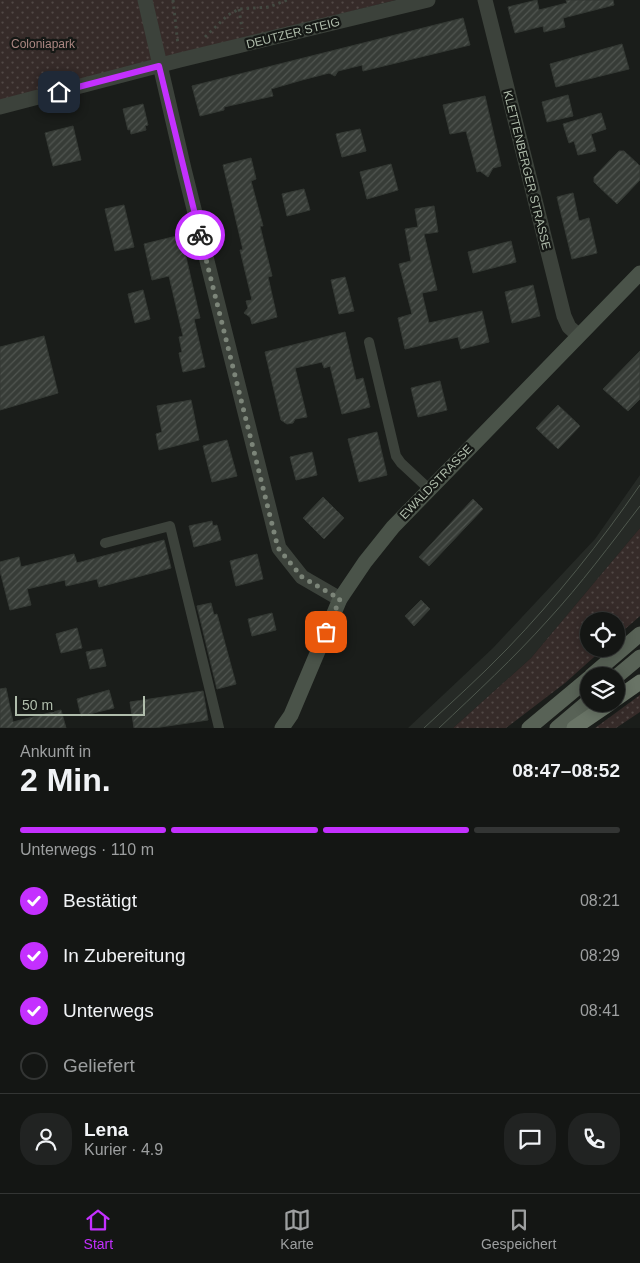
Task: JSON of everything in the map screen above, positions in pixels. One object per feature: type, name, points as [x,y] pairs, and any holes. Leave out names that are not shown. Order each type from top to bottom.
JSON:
[{"type":"highway","points":[[625,693],[640,682]]},
{"type":"highway","points":[[574,728],[597,712]]},
{"type":"main road","points":[[602,667],[640,634]]},
{"type":"main road","points":[[625,670],[640,657]]},
{"type":"main road","points":[[529,728],[580,685]]},
{"type":"main road","points":[[557,728],[580,709]]},
{"type":"street","points":[[145,0],[159,66],[278,548],[302,577],[340,599]]},
{"type":"street","name":"DEUTZER STEIG","points":[[0,107],[180,60],[428,0]]},
{"type":"street","name":"KLETTENBERGER STRASSE","points":[[485,0],[564,316],[569,327],[578,335]]},
{"type":"street","name":"EWALDSTRASSE","points":[[282,728],[291,715],[340,599],[365,562],[393,527],[429,489],[640,273]]},
{"type":"lane","points":[[369,342],[396,456],[429,489]]},
{"type":"lane","points":[[104,543],[170,526],[219,728]]},
{"type":"path","points":[[173,0],[180,60]]},
{"type":"path","points":[[201,41],[228,15],[239,9],[269,7],[287,0]]},
{"type":"shaded area","points":[[640,475],[640,528],[531,658],[453,728],[408,728],[493,648],[595,539]]},
{"type":"green space","name":"Coloniapark","points":[[0,0],[396,0],[0,100]]},
{"type":"green space","points":[[640,528],[640,616],[625,629],[625,612],[580,612],[580,657],[594,657],[583,667],[580,667],[580,670],[565,683],[506,728],[453,728],[531,658]]},
{"type":"green space","points":[[640,695],[640,712],[616,728],[595,728],[617,712],[625,712],[625,706]]},
{"type":"building","points":[[537,0],[539,10],[567,3],[566,0],[613,0],[614,5],[563,18],[565,27],[544,32],[543,26],[515,33],[508,7]]},
{"type":"building","points":[[463,18],[470,45],[363,71],[362,65],[338,71],[335,76],[329,73],[302,80],[271,89],[273,96],[224,107],[224,110],[200,116],[192,86]]},
{"type":"building","points":[[622,44],[629,69],[556,87],[550,64]]},
{"type":"building","points":[[568,95],[573,116],[547,122],[542,102]]},
{"type":"building","points":[[485,96],[501,166],[493,168],[488,177],[480,171],[477,172],[466,131],[450,134],[443,105]]},
{"type":"building","points":[[143,104],[148,125],[145,126],[146,130],[131,134],[130,129],[128,130],[123,109]]},
{"type":"building","points":[[601,113],[606,129],[591,134],[596,151],[578,155],[574,141],[569,143],[563,124]]},
{"type":"building","points":[[73,126],[81,160],[53,166],[45,133]]},
{"type":"building","points":[[360,129],[366,151],[342,157],[336,134]]},
{"type":"building","points":[[619,151],[624,151],[640,166],[640,180],[617,204],[594,182],[594,177]]},
{"type":"building","points":[[251,158],[256,179],[251,181],[263,226],[260,226],[272,276],[268,277],[277,317],[252,324],[250,317],[244,313],[248,308],[246,301],[252,300],[240,250],[243,250],[223,165]]},
{"type":"building","points":[[391,164],[398,190],[367,199],[360,172]]},
{"type":"building","points":[[304,189],[310,210],[287,216],[282,194]]},
{"type":"building","points":[[573,193],[579,221],[589,218],[597,253],[572,259],[557,197]]},
{"type":"building","points":[[124,205],[134,247],[115,251],[105,209]]},
{"type":"building","points":[[434,206],[438,232],[424,234],[437,290],[422,293],[429,323],[482,311],[489,342],[461,349],[458,337],[405,349],[398,318],[412,314],[399,264],[411,261],[405,229],[418,227],[415,209]]},
{"type":"building","points":[[181,235],[200,318],[194,319],[205,367],[183,372],[179,353],[182,352],[179,337],[183,336],[169,276],[152,280],[144,244]]},
{"type":"building","points":[[511,241],[516,262],[473,273],[468,252]]},
{"type":"building","points":[[345,277],[354,311],[339,314],[331,280]]},
{"type":"building","points":[[533,285],[540,316],[512,323],[505,292]]},
{"type":"building","points":[[143,290],[150,319],[135,323],[128,294]]},
{"type":"building","points":[[345,332],[356,380],[363,378],[370,407],[342,414],[330,366],[324,368],[322,362],[295,368],[307,417],[295,419],[293,423],[287,424],[281,420],[265,352]]},
{"type":"building","points":[[44,336],[58,393],[0,410],[0,347]]},
{"type":"building","points":[[640,351],[640,399],[628,411],[603,389]]},
{"type":"building","points":[[440,381],[447,410],[418,417],[411,388]]},
{"type":"building","points":[[191,400],[199,440],[159,450],[156,434],[162,432],[157,406]]},
{"type":"building","points":[[558,405],[580,426],[558,449],[536,428]]},
{"type":"building","points":[[377,432],[387,475],[359,482],[348,439]]},
{"type":"building","points":[[227,440],[237,476],[212,482],[203,446]]},
{"type":"building","points":[[312,452],[317,475],[296,480],[290,457]]},
{"type":"building","points":[[323,497],[344,518],[324,539],[303,518]]},
{"type":"building","points":[[473,499],[483,509],[429,566],[419,557]]},
{"type":"building","points":[[212,521],[213,526],[217,525],[221,540],[194,547],[189,526]]},
{"type":"building","points":[[164,540],[171,568],[99,587],[97,579],[66,586],[65,580],[27,589],[31,605],[10,610],[0,571],[0,562],[19,557],[21,567],[74,554],[77,563]]},
{"type":"building","points":[[257,554],[263,579],[236,586],[230,561]]},
{"type":"building","points":[[421,600],[430,609],[414,626],[405,616]]},
{"type":"building","points":[[211,603],[214,615],[217,614],[236,684],[217,689],[197,606]]},
{"type":"building","points":[[272,613],[276,630],[252,636],[248,619]]},
{"type":"building","points":[[77,628],[82,648],[61,653],[56,634]]},
{"type":"building","points":[[102,649],[106,666],[90,669],[86,652]]},
{"type":"building","points":[[6,688],[13,722],[61,710],[66,728],[0,728],[0,689]]},
{"type":"building","points":[[109,690],[114,708],[81,716],[77,699]]},
{"type":"building","points":[[203,691],[208,720],[154,728],[134,728],[130,702]]},
{"type":"tram line","points":[[424,728],[497,659],[543,610],[593,549],[640,485]]},
{"type":"tram line","points":[[439,728],[508,662],[548,620],[584,578],[640,506]]},
{"type":"way so far","points":[[200,235],[278,548],[302,577],[340,599],[326,632]]},
{"type":"route","points":[[59,92],[159,66],[200,235]]}]
